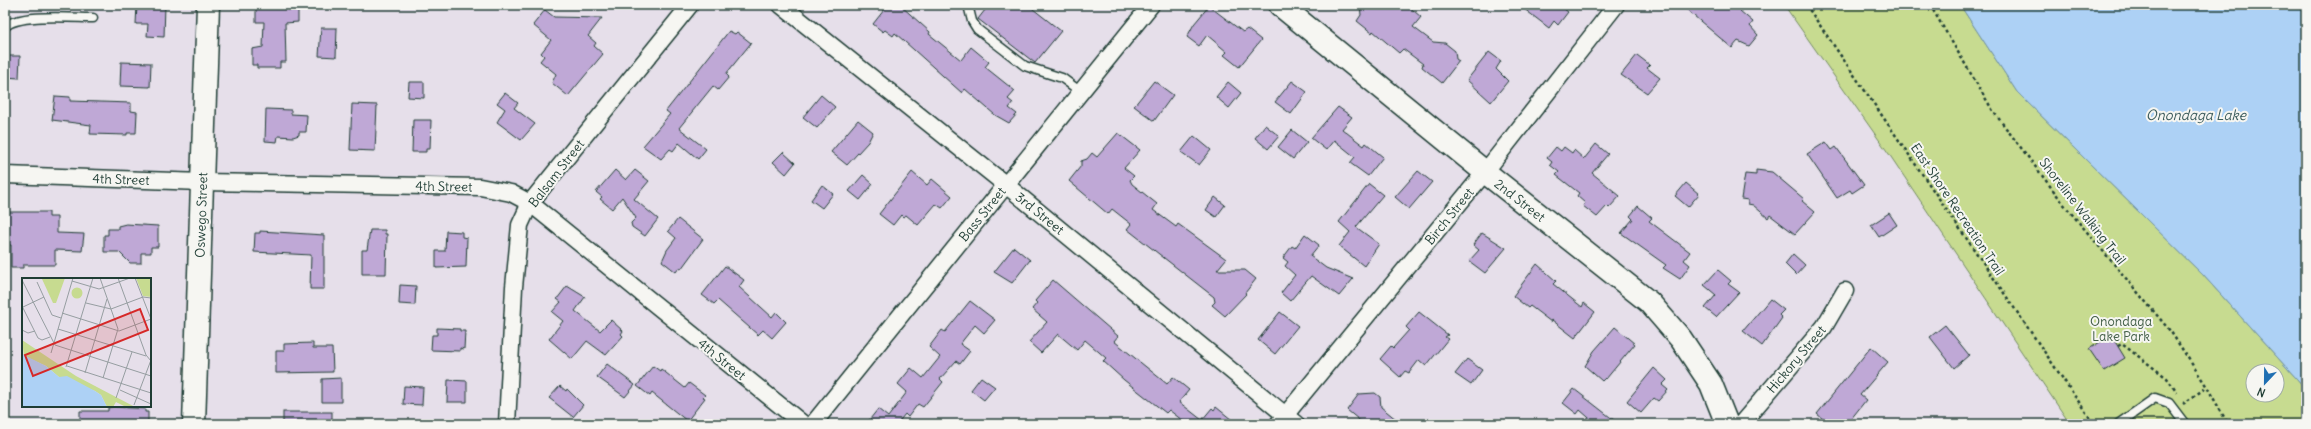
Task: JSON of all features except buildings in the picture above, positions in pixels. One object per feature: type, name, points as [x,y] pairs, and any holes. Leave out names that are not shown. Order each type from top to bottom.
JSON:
[{"type":"main road","name":"Oswego Street","points":[[194,424],[208,5]]},
{"type":"main road","name":"2nd Street","points":[[1280,5],[1485,172],[1649,302],[1681,338],[1711,384],[1727,424]]},
{"type":"street","name":"Balsam Street","points":[[507,424],[514,287],[520,225],[530,203],[690,5]]},
{"type":"street","name":"3rd Street","points":[[781,5],[1006,185],[1267,398],[1286,421]]},
{"type":"street","name":"Bass Street","points":[[813,424],[1151,5]]},
{"type":"street","name":"Birch Street","points":[[1286,421],[1616,5]]},
{"type":"street","name":"4th Street","points":[[5,175],[202,182],[480,187],[511,193],[530,203],[803,424]]},
{"type":"street","name":"Hickory Street","points":[[1741,424],[1824,327],[1846,291]]},
{"type":"lane","points":[[968,5],[972,21],[983,34],[1025,66],[1062,78],[1080,92]]},
{"type":"lane","points":[[5,27],[8,24],[22,19],[93,18]]},
{"type":"lane","points":[[2118,424],[2155,398],[2169,403],[2185,424]]},
{"type":"path","name":"East Shore Recreation Trail","points":[[1806,5],[2094,424]]},
{"type":"path","name":"Shoreline Walking Trail","points":[[1930,5],[1993,111],[2066,207],[2171,332],[2207,387],[2228,424]]},
{"type":"path","points":[[2118,346],[2122,344],[2167,378],[2184,404]]},
{"type":"path","points":[[2175,410],[2207,387]]},
{"type":"green space","name":"Onondaga Lake Park","points":[[1784,5],[1960,5],[2017,92],[2203,275],[2283,363],[2245,363],[2245,403],[2285,403],[2285,366],[2306,389],[2306,424],[2070,424],[1889,154]]},
{"type":"water","name":"Onondaga Lake","points":[[1960,5],[2306,5],[2306,389],[2285,366],[2285,363],[2283,363],[2203,275],[2017,92]]}]
